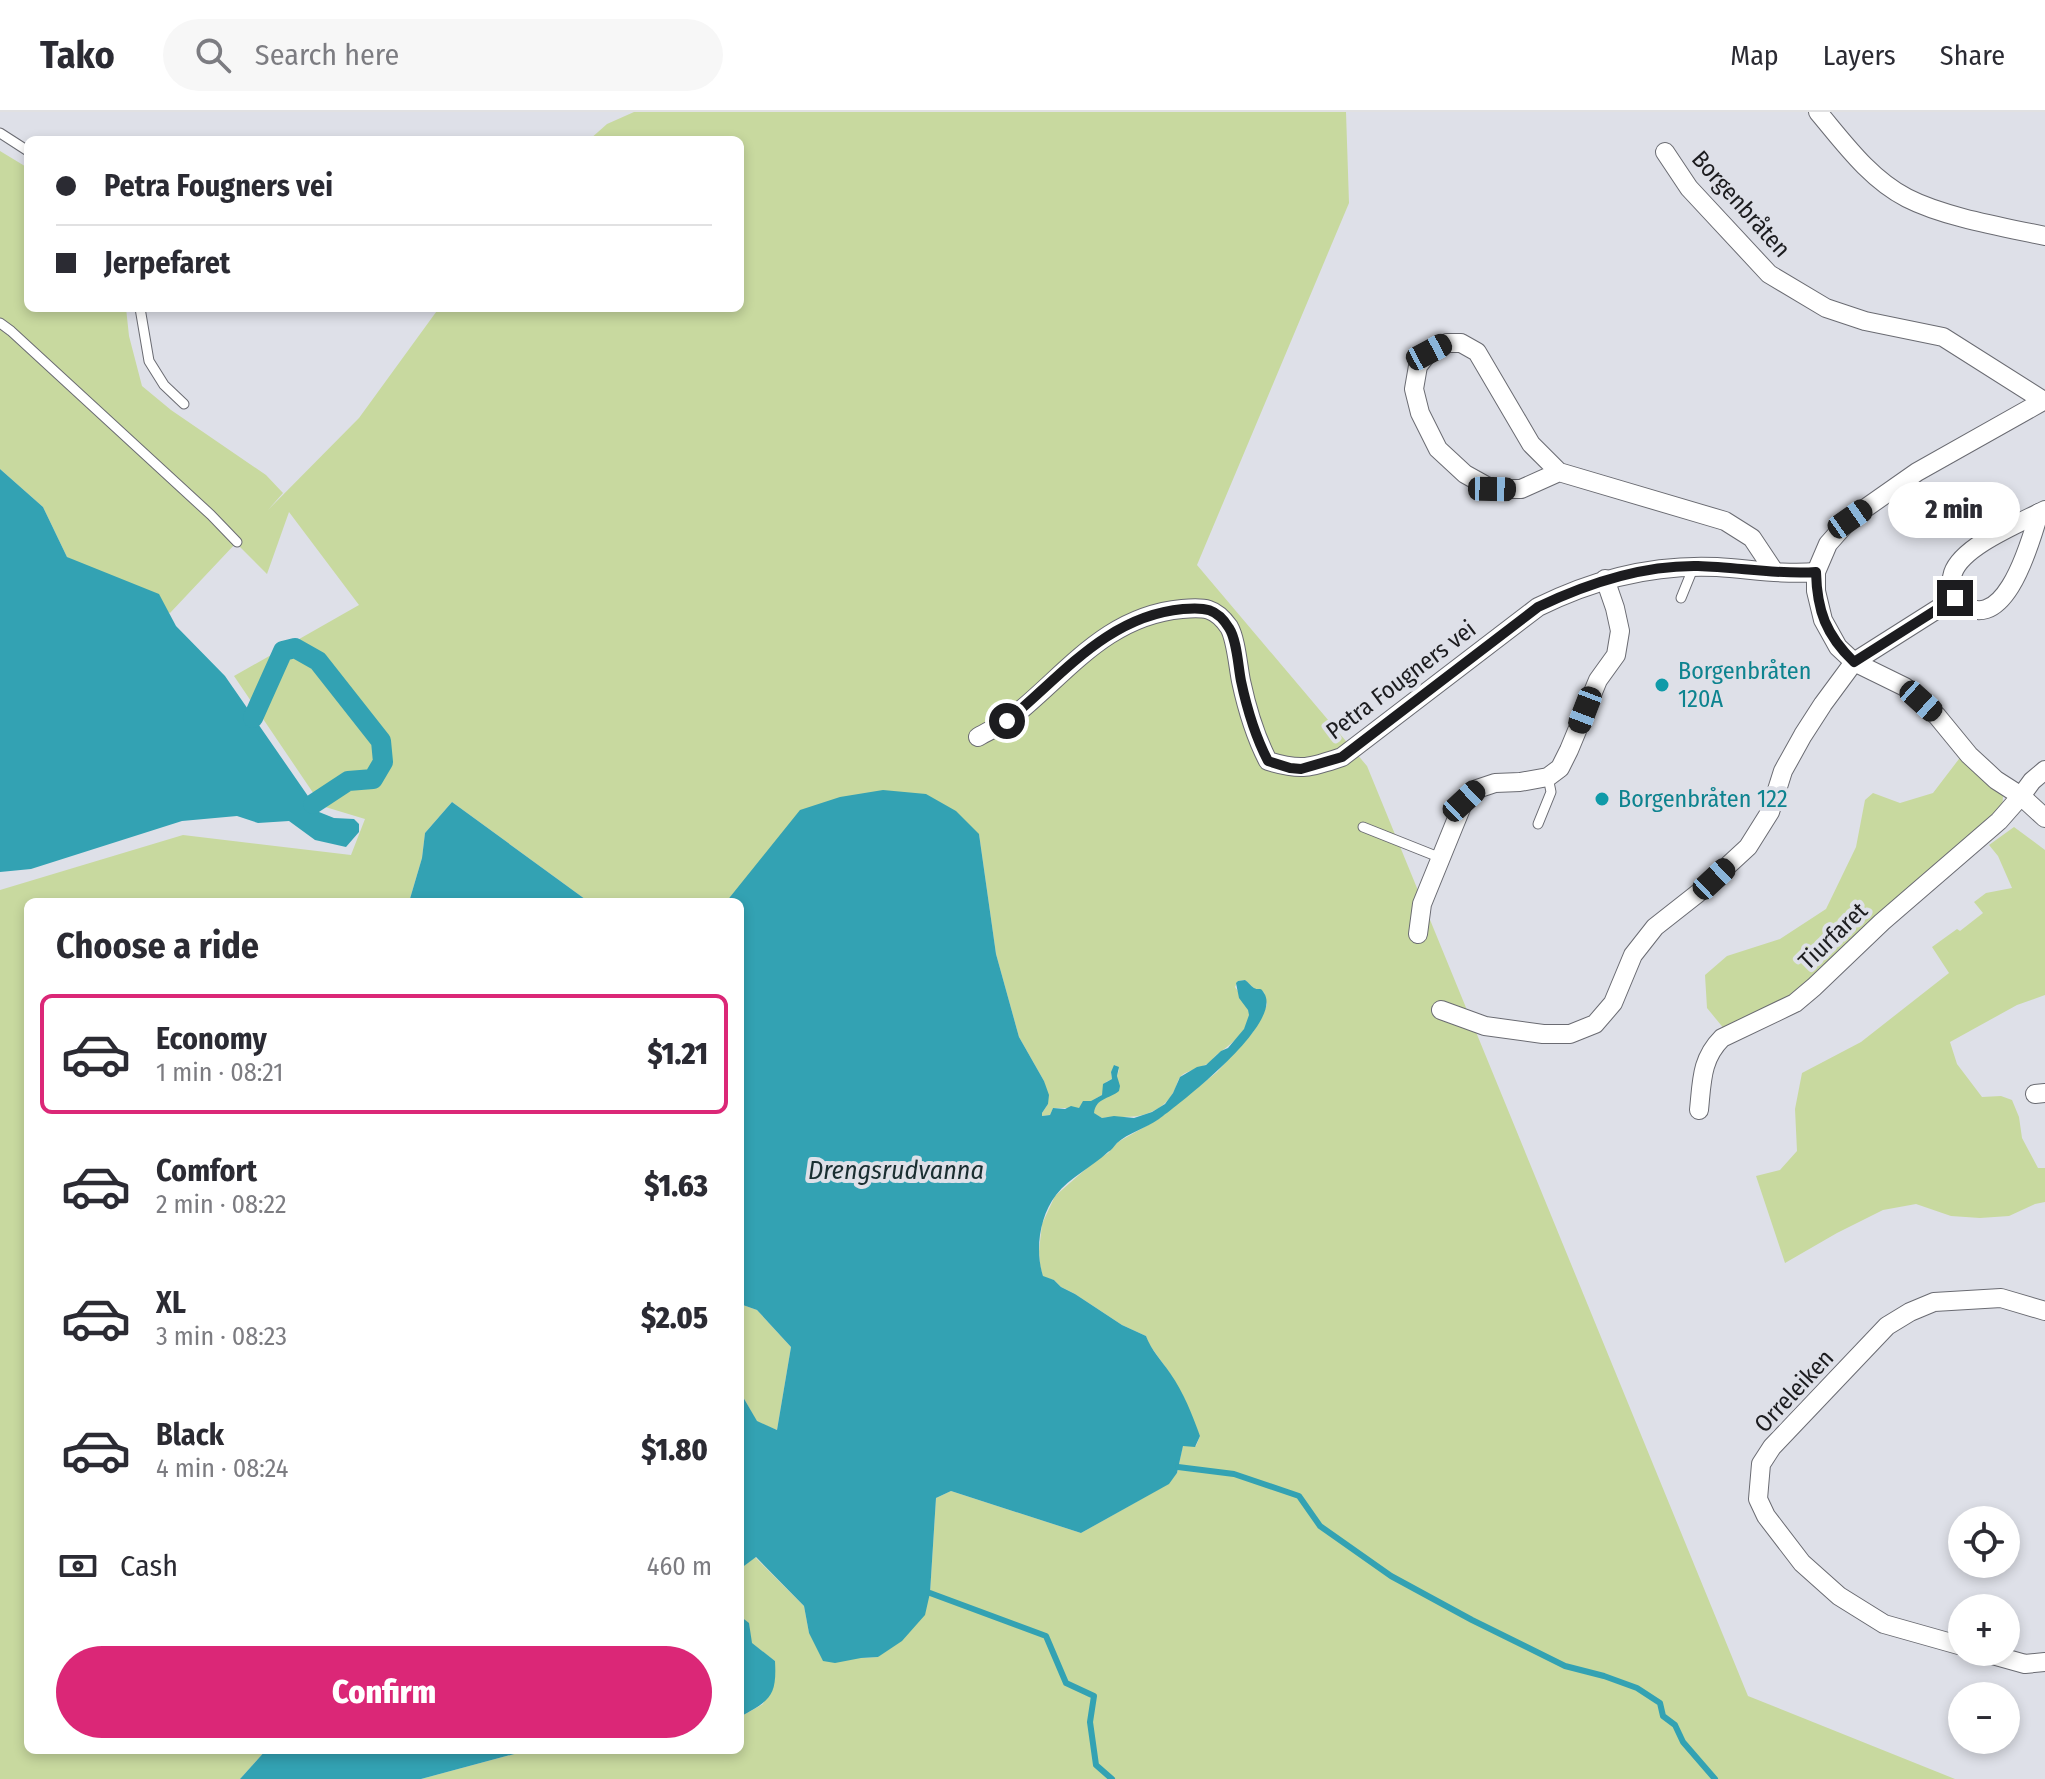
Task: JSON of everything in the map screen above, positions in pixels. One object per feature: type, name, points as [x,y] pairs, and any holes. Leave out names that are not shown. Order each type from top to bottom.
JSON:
[{"type":"street","points":[[1818,112],[1852,153],[1906,198],[1938,210],[2045,236]]},
{"type":"street","name":"Borgenbråten","points":[[1665,152],[1689,188],[1769,274],[1826,308],[1865,321],[1943,337],[2044,400],[1917,472],[1850,519],[1828,544],[1816,572]]},
{"type":"street","points":[[1559,472],[1521,489],[1492,489],[1465,474],[1438,449],[1420,413],[1414,389],[1418,366],[1429,352],[1447,343],[1461,343],[1477,352],[1525,436],[1559,472],[1725,521],[1752,538],[1774,571],[1788,574],[1816,572],[1816,591],[1823,620],[1838,647],[1854,662],[1905,687],[1937,716],[1969,755],[2045,818]]},
{"type":"street","points":[[2042,511],[2009,591],[1989,608],[1975,611],[1962,606],[1951,586],[1953,573],[1971,549],[2042,511]]},
{"type":"street","name":"Petra Fougners vei","points":[[978,737],[1007,721],[1084,652],[1128,623],[1151,614],[1208,608],[1221,617],[1231,630],[1248,710],[1256,738],[1268,761],[1301,769],[1342,757],[1538,607],[1568,592],[1605,579],[1643,571],[1694,566],[1774,571]]},
{"type":"street","points":[[1418,934],[1422,904],[1464,801],[1477,789],[1495,783],[1548,777],[1560,768],[1565,759],[1598,680],[1616,655],[1620,631],[1605,579]]},
{"type":"street","points":[[1441,1010],[1485,1026],[1543,1034],[1570,1034],[1595,1024],[1613,1003],[1633,955],[1655,927],[1748,847],[1770,812],[1783,771],[1803,735],[1854,662],[1955,598]]},
{"type":"street","name":"Tiurfaret","points":[[1699,1110],[1704,1065],[1713,1047],[1722,1038],[1805,995],[1882,922],[1999,821],[2045,770]]},
{"type":"street","name":"Orreleiken","points":[[1948,1642],[1884,1624],[1839,1596],[1802,1563],[1766,1516],[1758,1499],[1761,1464],[1772,1447],[1887,1326],[1910,1312],[1934,1302],[2001,1298],[2045,1311]]},
{"type":"street","points":[[2020,1663],[2045,1662]]},
{"type":"lane","points":[[0,133],[24,148]]},
{"type":"lane","points":[[141,312],[149,361],[164,385],[184,404]]},
{"type":"lane","points":[[0,323],[237,542]]},
{"type":"lane","points":[[1681,598],[1694,566]]},
{"type":"lane","points":[[1538,824],[1551,792],[1548,777]]},
{"type":"lane","points":[[1363,827],[1441,858]]},
{"type":"green space","points":[[634,112],[1346,112],[1349,203],[1197,565],[1367,766],[1748,1696],[1955,1779],[421,1779],[514,1754],[744,1754],[744,1715],[763,1704],[775,1661],[751,1643],[749,1624],[744,1620],[744,1566],[755,1557],[804,1606],[809,1633],[861,1658],[878,1657],[930,1593],[936,1498],[951,1491],[1081,1533],[1168,1484],[1177,1473],[1183,1445],[1196,1446],[1200,1436],[1169,1372],[1146,1336],[1122,1325],[1054,1280],[1043,1277],[1039,1251],[1042,1224],[1055,1196],[1095,1161],[1118,1142],[1157,1120],[1217,1072],[1253,1032],[1267,1005],[1264,992],[1245,980],[1238,981],[1235,987],[1249,1012],[1242,1032],[1209,1063],[1182,1075],[1170,1098],[1155,1110],[1138,1116],[1102,1118],[1093,1113],[1095,1106],[1118,1084],[1119,1070],[1115,1065],[1111,1072],[1112,1079],[1106,1082],[1102,1095],[1079,1108],[1053,1108],[1050,1115],[1042,1116],[1048,1104],[1044,1081],[1019,1037],[996,954],[979,834],[743,883],[730,898],[584,898],[452,802],[425,833],[422,858],[410,898],[24,898],[24,1754],[262,1754],[240,1779],[0,1779],[0,890],[183,835],[351,855],[365,819],[322,806],[234,676],[359,605],[289,512],[267,574],[236,543],[170,613],[67,557],[43,507],[0,469],[0,151],[24,166],[24,312],[126,312],[129,336],[142,386],[171,410],[266,475],[283,493],[268,510],[359,418],[436,312],[744,312],[744,136],[594,136],[607,124]]},
{"type":"green space","points":[[1962,755],[2003,796],[2002,811],[1798,994],[1725,1030],[1707,1008],[1705,975],[1727,956],[1780,939],[1826,909],[1856,847],[1865,800],[1873,793],[1900,803],[1933,793]]},
{"type":"green space","points":[[2014,827],[2045,850],[2045,995],[2017,1005],[1950,1042],[1957,1064],[1982,1097],[2001,1096],[2012,1100],[2019,1117],[2022,1138],[2038,1168],[2045,1168],[2045,1202],[2009,1216],[1980,1218],[1951,1216],[1916,1204],[1883,1210],[1785,1263],[1756,1176],[1780,1170],[1797,1151],[1795,1109],[1802,1073],[1861,1042],[1949,973],[1932,947],[1983,913],[1974,902],[1986,893],[2012,888],[1998,856],[1989,845]]},
{"type":"green space","points":[[744,1305],[757,1310],[791,1347],[777,1430],[757,1422],[744,1399]]},
{"type":"water","points":[[0,469],[43,507],[67,557],[159,594],[176,626],[225,676],[319,812],[334,818],[354,819],[359,824],[359,832],[346,847],[315,840],[289,821],[258,823],[237,816],[182,821],[31,869],[0,872]]},
{"type":"water","name":"Drengsrudvanna","points":[[883,790],[926,794],[956,811],[979,834],[996,954],[1019,1037],[1049,1095],[1042,1116],[1050,1115],[1053,1108],[1079,1108],[1083,1101],[1091,1101],[1102,1095],[1103,1084],[1112,1079],[1114,1065],[1119,1067],[1119,1091],[1100,1102],[1094,1113],[1102,1118],[1134,1118],[1152,1112],[1165,1104],[1180,1077],[1206,1065],[1228,1048],[1244,1029],[1249,1015],[1239,998],[1238,981],[1245,980],[1262,990],[1266,1006],[1259,1023],[1245,1042],[1207,1080],[1159,1119],[1121,1139],[1056,1195],[1046,1213],[1040,1234],[1039,1256],[1043,1276],[1122,1325],[1146,1336],[1187,1404],[1200,1436],[1195,1447],[1183,1446],[1177,1473],[1169,1484],[1081,1533],[951,1491],[936,1498],[930,1593],[925,1615],[902,1641],[878,1657],[835,1663],[823,1661],[809,1633],[804,1606],[756,1557],[744,1566],[744,1399],[757,1421],[777,1430],[791,1347],[757,1310],[744,1305],[744,898],[729,898],[800,810],[840,797]]},
{"type":"water","points":[[452,802],[584,898],[410,898],[422,858],[425,833]]},
{"type":"water","points":[[744,1619],[749,1623],[752,1643],[775,1661],[773,1690],[758,1706],[744,1715]]},
{"type":"water","points":[[262,1754],[514,1754],[421,1779],[240,1779]]},
{"type":"waterway","points":[[253,718],[283,651],[295,648],[318,661],[381,741],[383,762],[373,779],[348,781],[313,804]]},
{"type":"waterway","points":[[1178,1467],[1234,1474],[1299,1496],[1320,1526],[1391,1576],[1565,1666],[1637,1688],[1660,1703],[1663,1716],[1675,1725],[1683,1742],[1715,1779]]},
{"type":"waterway","points":[[930,1593],[1046,1636],[1066,1683],[1094,1696],[1090,1722],[1096,1765],[1112,1779]]},
{"type":"place","name":"Borgenbråten 120A","points":[[1662,685]]},
{"type":"place","name":"Borgenbråten 122","points":[[1602,799]]},
{"type":"route","points":[[1007,721],[1107,635],[1151,614],[1173,610],[1208,608],[1221,617],[1231,630],[1248,710],[1256,738],[1268,761],[1301,769],[1342,757],[1538,607],[1605,579],[1643,571],[1694,566],[1788,574],[1816,572],[1816,591],[1823,620],[1838,647],[1854,662],[1955,598]]}]
